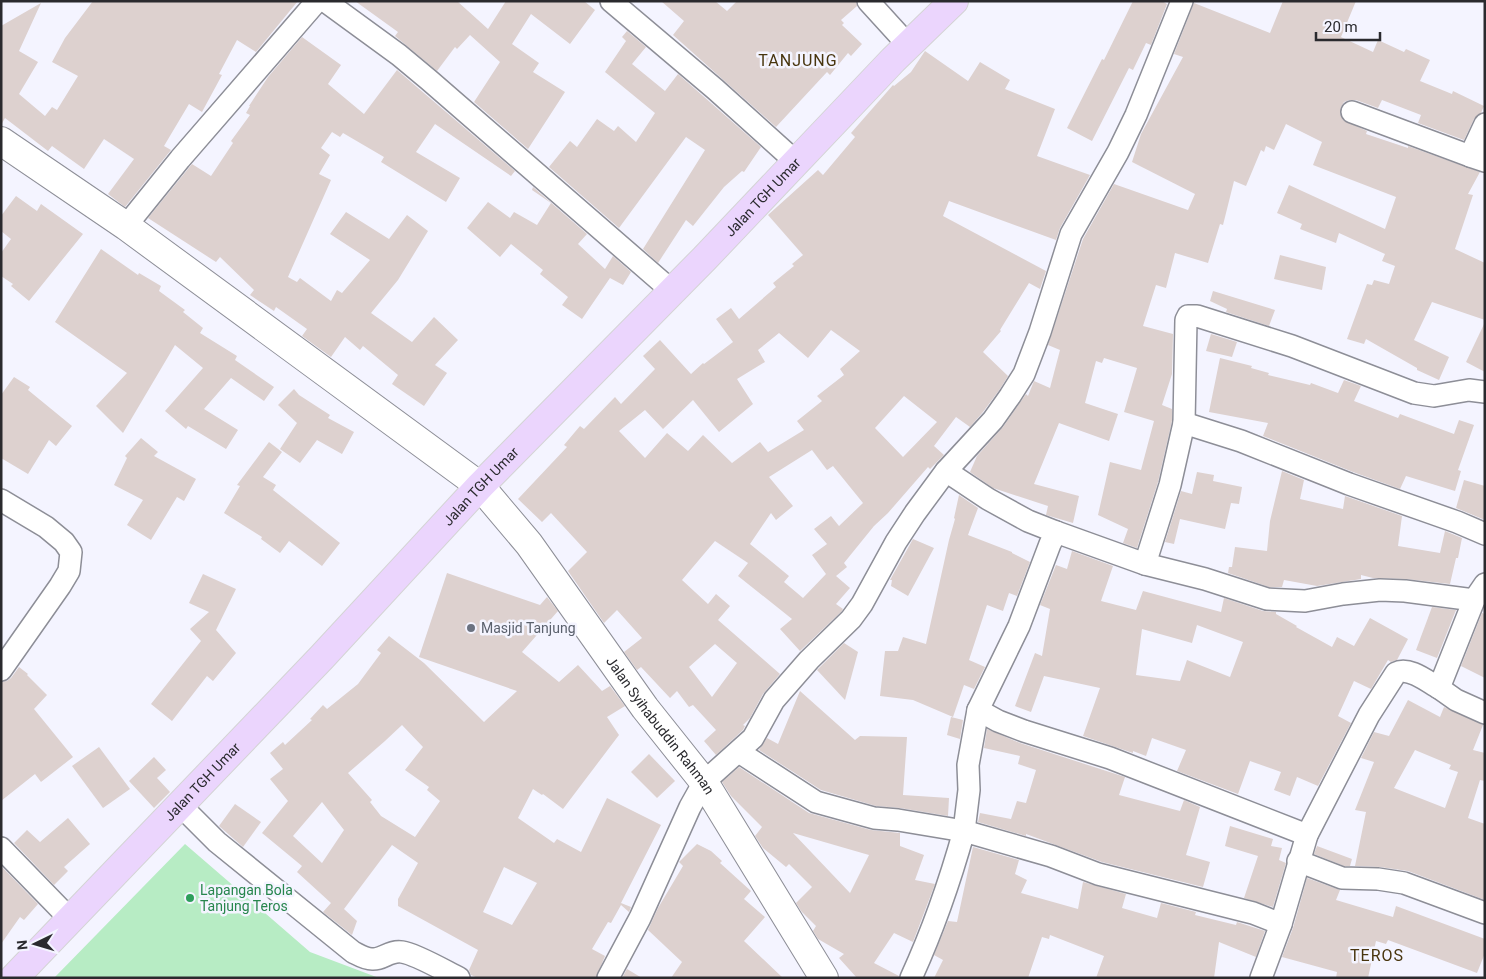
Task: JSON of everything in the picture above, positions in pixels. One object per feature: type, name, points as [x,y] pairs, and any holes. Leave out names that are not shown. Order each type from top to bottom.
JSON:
[{"type":"main road","name":"Jalan TGH Umar","points":[[14,978],[322,656],[480,486],[672,291],[892,60],[909,46],[954,1]]},
{"type":"street","points":[[126,226],[180,159],[317,1]]},
{"type":"street","points":[[326,1],[399,55],[429,80],[672,291]]},
{"type":"street","points":[[611,1],[715,88],[796,162]]},
{"type":"street","points":[[868,1],[909,46]]},
{"type":"street","points":[[608,978],[640,918],[690,807],[704,782],[753,738],[774,700],[784,687],[841,629],[862,604],[896,542],[946,472],[993,420],[1024,374],[1040,332],[1071,234],[1133,123],[1182,1]]},
{"type":"street","points":[[1352,112],[1477,159],[1485,124]]},
{"type":"street","name":"Jalan Syihabuddin Rahman","points":[[1,141],[126,226],[480,486],[529,544],[645,708],[704,782],[824,978]]},
{"type":"street","points":[[1145,564],[1170,485],[1184,423],[1186,320],[1188,316],[1192,315],[1292,346],[1414,393],[1434,396],[1469,390],[1485,392]]},
{"type":"street","points":[[1184,423],[1241,442],[1348,484],[1457,522],[1485,534]]},
{"type":"street","points":[[946,472],[1028,521],[1145,564],[1205,579],[1267,599],[1305,602],[1343,594],[1380,590],[1479,592],[1439,688]]},
{"type":"street","points":[[1,500],[46,527],[64,542],[71,552],[69,571],[1,670]]},
{"type":"street","points":[[911,978],[948,885],[964,831],[969,790],[968,765],[978,710],[1019,626],[1056,532]]},
{"type":"street","points":[[1261,978],[1281,924],[1307,835],[1370,715],[1396,673],[1406,671],[1439,688],[1456,700],[1485,712]]},
{"type":"street","points":[[978,710],[998,721],[1024,731],[1110,758],[1307,835]]},
{"type":"street","points":[[739,752],[816,802],[874,818],[964,831],[1052,856],[1098,874],[1253,913],[1281,924]]},
{"type":"street","points":[[179,804],[217,842],[353,952],[371,959],[380,958],[392,952],[402,952],[459,978]]},
{"type":"street","points":[[1,848],[70,919]]},
{"type":"street","points":[[1298,861],[1342,878],[1378,879],[1404,883],[1485,913]]},
{"type":"green space","name":"Lapangan Bola Tanjung Teros","points":[[185,844],[310,952],[379,978],[54,978]]},
{"type":"building","points":[[93,1],[298,1],[256,52],[237,40],[219,74],[222,75],[202,112],[189,104],[164,146],[171,150],[125,207],[108,194],[134,159],[104,139],[84,169],[52,146],[48,151],[5,118],[1,125],[1,26],[41,3],[19,51],[38,62],[19,94],[45,116],[52,107],[57,110],[78,76],[52,62],[65,38]]},
{"type":"building","points":[[355,1],[457,1],[488,29],[506,1],[584,1],[595,10],[570,44],[531,14],[512,44],[539,63],[533,72],[565,92],[528,149],[474,102],[500,62],[470,35],[457,49],[455,47],[437,71],[395,36],[398,32]]},
{"type":"building","points":[[661,1],[715,1],[727,11],[737,1],[856,1],[857,6],[841,20],[844,23],[842,25],[862,44],[851,56],[848,53],[830,75],[827,72],[776,127],[673,35],[684,21]]},
{"type":"building","points":[[1133,1],[1162,1],[1167,4],[1151,45],[1146,43],[1133,70],[1129,68],[1092,141],[1067,128]]},
{"type":"building","points":[[1283,1],[1356,1],[1341,37],[1373,52],[1378,40],[1404,52],[1406,49],[1430,60],[1420,81],[1452,94],[1453,91],[1484,106],[1481,113],[1474,119],[1464,140],[1418,123],[1421,115],[1382,100],[1378,108],[1356,100],[1349,100],[1344,102],[1340,114],[1343,120],[1367,131],[1366,134],[1408,148],[1408,146],[1480,172],[1468,194],[1473,195],[1455,249],[1485,263],[1485,320],[1432,302],[1414,340],[1449,357],[1439,380],[1417,370],[1417,368],[1366,339],[1364,344],[1347,339],[1367,284],[1372,285],[1374,280],[1389,284],[1395,266],[1382,261],[1385,254],[1339,233],[1336,243],[1300,229],[1302,224],[1277,213],[1289,185],[1385,229],[1396,197],[1313,165],[1322,142],[1286,124],[1274,150],[1266,146],[1264,152],[1261,150],[1246,186],[1234,181],[1223,225],[1220,224],[1208,263],[1175,253],[1166,288],[1156,285],[1143,326],[1173,334],[1172,374],[1162,405],[1172,409],[1172,421],[1158,482],[1137,548],[1123,543],[1128,529],[1098,515],[1110,462],[1141,470],[1154,421],[1124,412],[1137,368],[1104,358],[1102,363],[1096,361],[1085,403],[1118,414],[1109,441],[1059,423],[1034,484],[1079,496],[1073,523],[1046,515],[1048,506],[993,488],[970,472],[977,456],[1003,427],[1026,394],[1028,396],[1034,381],[1050,388],[1060,350],[1048,345],[1083,239],[1114,184],[1188,210],[1195,194],[1132,162],[1141,134],[1183,57],[1174,54],[1194,3],[1270,33]]},
{"type":"building","points":[[627,31],[646,47],[632,64],[665,91],[678,74],[761,147],[744,172],[742,171],[724,187],[693,226],[686,220],[658,263],[643,249],[705,150],[686,137],[619,228],[549,167],[570,141],[577,147],[597,119],[614,131],[618,126],[636,142],[655,113],[605,72],[626,41],[622,37]]},
{"type":"building","points":[[302,37],[341,65],[328,84],[364,114],[397,70],[515,171],[511,176],[435,124],[416,152],[460,178],[446,202],[381,162],[384,157],[343,133],[340,137],[332,132],[321,148],[330,155],[319,174],[331,180],[288,277],[297,282],[300,278],[331,301],[337,290],[342,293],[370,260],[330,234],[346,212],[389,239],[407,215],[428,231],[398,280],[371,313],[412,342],[434,317],[458,340],[435,365],[447,373],[424,406],[392,384],[398,375],[363,346],[360,350],[345,337],[331,357],[302,336],[307,329],[276,307],[274,311],[250,295],[254,290],[220,257],[216,262],[148,218],[192,164],[211,176],[233,143],[231,141],[250,115],[246,113],[249,106],[268,77]]},
{"type":"building","points":[[925,51],[968,81],[980,62],[1010,80],[1005,89],[1055,109],[1037,156],[1090,175],[1060,228],[1056,240],[949,201],[943,216],[1046,271],[1040,289],[1029,283],[1001,331],[983,352],[1008,376],[1000,389],[970,427],[956,417],[934,446],[944,455],[930,469],[928,467],[888,513],[874,526],[844,563],[847,567],[836,576],[850,588],[836,604],[843,609],[842,611],[800,651],[780,629],[792,619],[738,576],[748,563],[715,541],[682,580],[708,604],[716,594],[730,606],[718,620],[780,674],[763,694],[750,718],[743,725],[745,726],[743,730],[716,755],[704,741],[716,730],[693,705],[689,707],[677,691],[670,698],[641,667],[637,670],[624,652],[642,638],[617,610],[604,623],[568,571],[587,552],[551,513],[542,522],[518,499],[567,447],[564,445],[580,426],[584,429],[615,397],[621,404],[655,369],[643,356],[660,340],[691,374],[733,342],[716,319],[731,308],[739,319],[776,287],[773,283],[794,266],[792,264],[803,255],[768,215],[818,170],[823,175],[855,137],[851,133],[893,85],[911,72]],"holes":[[[831,330],[860,351],[840,369],[844,375],[817,396],[822,401],[797,421],[804,430],[768,452],[760,442],[732,463],[703,435],[688,451],[667,433],[645,458],[619,431],[645,410],[663,429],[693,400],[719,432],[753,404],[737,379],[765,362],[758,350],[779,333],[808,358]],[[904,396],[937,422],[903,457],[875,428]],[[812,450],[827,470],[833,466],[863,503],[839,526],[831,516],[814,529],[827,544],[812,555],[826,574],[803,598],[784,582],[789,576],[750,544],[771,513],[776,520],[793,506],[769,477]],[[715,644],[737,663],[712,697],[689,667]]]},
{"type":"building","points":[[533,187],[587,234],[578,244],[605,269],[613,256],[631,272],[623,285],[610,278],[582,319],[562,305],[568,297],[540,274],[543,270],[511,244],[500,257],[467,228],[488,202],[510,218],[514,212],[537,225],[551,203],[532,190]]},
{"type":"building","points":[[16,196],[37,211],[41,204],[83,234],[29,301],[11,286],[13,284],[1,276],[1,253],[11,239],[1,231],[1,216]]},
{"type":"building","points":[[101,249],[138,275],[139,273],[161,286],[159,291],[185,310],[183,312],[203,328],[200,333],[237,356],[235,360],[274,387],[264,401],[231,378],[204,409],[238,430],[226,449],[188,426],[186,429],[165,411],[203,368],[175,345],[123,433],[96,406],[127,373],[55,322]]},
{"type":"building","points":[[1280,255],[1326,267],[1322,290],[1274,279]]},
{"type":"building","points":[[1213,291],[1275,310],[1269,326],[1226,312],[1227,309],[1210,301]]},
{"type":"building","points":[[1485,322],[1485,372],[1466,362]]},
{"type":"building","points":[[1211,334],[1237,342],[1232,357],[1206,351]]},
{"type":"building","points":[[1220,358],[1252,366],[1251,368],[1269,373],[1268,375],[1310,385],[1311,383],[1338,393],[1344,380],[1361,386],[1354,401],[1398,418],[1400,414],[1454,434],[1459,420],[1474,425],[1458,470],[1461,471],[1455,491],[1406,476],[1400,489],[1263,436],[1268,423],[1209,412]]},
{"type":"building","points":[[14,377],[30,387],[28,390],[72,426],[56,446],[49,440],[28,474],[1,458],[1,395]]},
{"type":"building","points":[[294,389],[299,395],[330,415],[328,418],[354,432],[342,454],[317,440],[300,463],[280,449],[297,423],[278,405]]},
{"type":"building","points":[[141,438],[158,452],[154,456],[196,479],[184,501],[177,497],[151,540],[127,525],[143,500],[114,485],[127,458],[125,456]]},
{"type":"building","points":[[269,442],[282,452],[263,477],[276,485],[273,490],[340,543],[322,566],[289,541],[280,553],[261,539],[262,537],[224,513],[240,486],[237,485]]},
{"type":"building","points":[[1282,471],[1304,480],[1300,499],[1343,509],[1345,496],[1402,516],[1398,546],[1440,553],[1445,531],[1462,538],[1450,584],[1406,579],[1373,578],[1361,575],[1361,579],[1317,586],[1284,580],[1282,587],[1269,587],[1228,573],[1229,567],[1232,567],[1235,547],[1267,551],[1270,521]]},
{"type":"building","points":[[1197,472],[1214,475],[1213,481],[1242,487],[1239,504],[1231,503],[1225,529],[1180,519],[1174,544],[1165,542],[1181,491],[1192,494]]},
{"type":"building","points":[[1464,480],[1485,486],[1485,520],[1456,508]]},
{"type":"building","points":[[959,495],[978,508],[968,535],[1012,552],[1030,562],[1017,596],[1009,593],[1003,611],[987,605],[969,660],[985,667],[974,689],[964,685],[953,717],[913,700],[880,696],[885,651],[898,651],[903,637],[926,644]]},
{"type":"building","points":[[913,539],[934,548],[908,596],[891,586],[892,580],[890,580]]},
{"type":"building","points":[[1072,551],[1113,566],[1101,601],[1136,610],[1143,591],[1221,612],[1224,598],[1263,611],[1276,612],[1276,614],[1296,627],[1332,647],[1337,637],[1354,646],[1370,618],[1408,639],[1397,660],[1391,662],[1388,660],[1371,689],[1354,681],[1338,716],[1351,723],[1318,786],[1297,777],[1290,796],[1274,790],[1281,772],[1250,761],[1238,794],[1177,771],[1186,750],[1152,738],[1146,756],[1083,736],[1100,688],[1044,676],[1031,712],[1015,706],[1035,653],[1042,656],[1050,609],[1040,605],[1056,565],[1067,569]],"holes":[[[1197,625],[1243,642],[1230,677],[1187,660],[1180,681],[1136,675],[1142,629],[1192,643]]]},
{"type":"building","points":[[447,573],[540,605],[547,597],[558,611],[522,652],[559,682],[578,665],[602,691],[610,686],[625,706],[607,717],[619,735],[563,809],[533,789],[518,818],[554,843],[557,839],[581,852],[607,798],[661,825],[621,903],[631,907],[629,912],[621,905],[611,923],[608,922],[592,949],[605,956],[596,978],[478,978],[471,975],[469,970],[478,950],[398,906],[398,899],[418,863],[392,845],[344,909],[357,921],[352,935],[323,912],[331,903],[297,872],[302,866],[262,833],[288,801],[270,779],[283,769],[270,753],[283,742],[285,745],[312,720],[310,719],[323,705],[327,709],[358,684],[381,653],[377,650],[389,636],[424,663],[484,722],[517,691],[419,657]],"holes":[[[402,725],[423,747],[405,770],[429,787],[427,790],[440,801],[415,837],[381,816],[370,802],[372,800],[348,773]],[[322,802],[344,830],[322,863],[293,836]],[[504,867],[537,883],[512,925],[483,912]]]},
{"type":"building","points":[[203,574],[236,589],[216,630],[236,653],[213,681],[207,676],[172,721],[151,704],[201,641],[190,629],[209,612],[189,603]]},
{"type":"building","points":[[1432,607],[1456,610],[1437,658],[1416,650]]},
{"type":"building","points":[[1482,613],[1485,614],[1485,678],[1461,666]]},
{"type":"building","points":[[844,643],[858,652],[845,700],[817,670]]},
{"type":"building","points":[[19,667],[47,695],[34,709],[73,757],[41,782],[35,774],[1,801],[1,682],[11,678]]},
{"type":"building","points":[[800,691],[855,740],[860,736],[907,737],[903,795],[949,798],[948,816],[876,806],[821,790],[759,750],[767,738],[778,744]]},
{"type":"building","points":[[1408,700],[1440,717],[1444,707],[1483,725],[1473,750],[1485,753],[1485,781],[1480,780],[1468,818],[1485,824],[1485,900],[1408,871],[1355,866],[1366,812],[1355,810],[1374,762],[1361,758],[1374,732],[1389,736]],"holes":[[[1415,750],[1451,765],[1449,769],[1458,772],[1445,808],[1394,788]]]},
{"type":"building","points":[[951,717],[963,720],[960,739],[947,735]]},
{"type":"building","points":[[987,729],[1020,743],[1125,777],[1119,795],[1180,811],[1184,800],[1200,807],[1186,855],[1210,862],[1203,887],[1102,862],[1026,834],[1026,836],[978,822],[980,813],[1011,819],[1017,801],[1026,803],[1036,770],[1018,764],[1020,756],[984,748]]},
{"type":"building","points":[[99,747],[130,789],[103,808],[72,766]]},
{"type":"building","points":[[649,754],[675,781],[657,798],[631,772]]},
{"type":"building","points":[[154,757],[166,770],[157,778],[170,792],[154,808],[129,781]]},
{"type":"building","points":[[739,767],[809,813],[871,830],[900,833],[900,846],[924,855],[915,880],[935,884],[913,942],[894,933],[874,963],[899,976],[899,978],[857,978],[839,958],[844,954],[818,939],[813,931],[816,926],[796,903],[812,887],[789,864],[786,867],[763,848],[755,836],[762,827],[731,796],[722,782]],"holes":[[[793,833],[869,855],[850,893]]]},
{"type":"building","points":[[235,804],[261,822],[243,847],[219,826]]},
{"type":"building","points":[[68,818],[90,844],[64,867],[68,871],[54,885],[14,843],[27,830],[40,842]]},
{"type":"building","points":[[1230,826],[1273,839],[1271,846],[1282,848],[1279,860],[1286,863],[1273,907],[1244,898],[1258,856],[1225,846]]},
{"type":"building","points":[[697,844],[711,851],[722,861],[720,863],[751,891],[744,899],[765,917],[744,941],[783,978],[671,978],[682,962],[648,930],[658,908],[683,866],[679,862]]},
{"type":"building","points":[[1317,846],[1352,859],[1350,866],[1344,866],[1314,854]]},
{"type":"building","points":[[973,847],[1019,860],[1015,874],[1027,880],[1021,893],[1078,909],[1083,882],[1126,894],[1122,908],[1157,918],[1161,903],[1196,912],[1195,915],[1236,925],[1237,922],[1265,931],[1256,957],[1219,942],[1214,978],[1096,978],[1104,956],[1050,935],[1049,939],[1042,937],[1028,978],[934,978],[943,960],[934,955],[948,921],[957,922]]},
{"type":"building","points":[[1,866],[38,904],[24,920],[20,917],[1,944]]},
{"type":"building","points":[[1307,878],[1340,890],[1336,900],[1393,917],[1396,906],[1485,939],[1485,953],[1477,973],[1388,940],[1386,944],[1376,941],[1368,978],[1336,978],[1337,972],[1282,957],[1293,928]]},
{"type":"building","points":[[627,969],[642,978],[622,978]]},
{"type":"place","name":"Masjid Tanjung","points":[[471,628]]},
{"type":"place","name":"Lapangan Bola Tanjung Teros","points":[[190,898]]},
{"type":"district","name":"TANJUNG","points":[[798,60]]},
{"type":"district","name":"TEROS","points":[[1377,955]]}]
